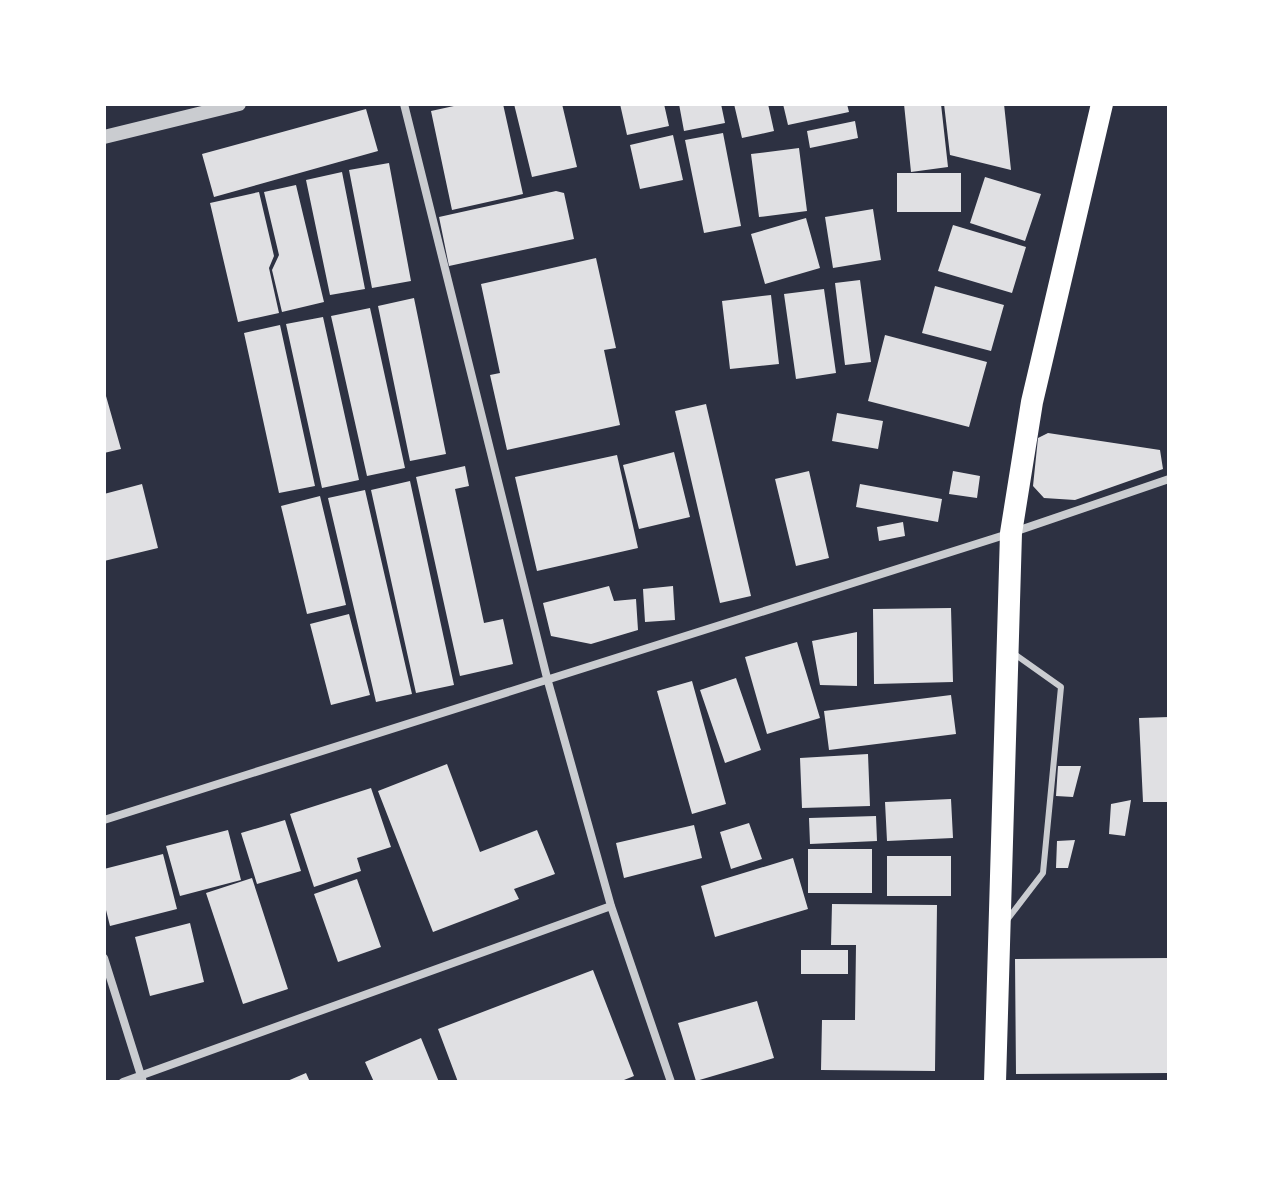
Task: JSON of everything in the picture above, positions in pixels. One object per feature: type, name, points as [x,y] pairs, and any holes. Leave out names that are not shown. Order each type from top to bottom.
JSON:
[{"type":"highway","points":[[995,1082],[1011,533],[1032,402],[1102,104]]},
{"type":"street","points":[[104,137],[239,104]]},
{"type":"street","points":[[404,104],[547,678],[611,906],[671,1082]]},
{"type":"street","points":[[104,820],[1011,533],[1169,479]]},
{"type":"street","points":[[123,1082],[142,1078],[611,906]]},
{"type":"street","points":[[104,958],[142,1078]]},
{"type":"lane","points":[[1000,929],[1043,873],[1061,687],[1007,649]]},
{"type":"building","points":[[463,104],[503,104],[523,194],[452,210],[431,111]]},
{"type":"building","points":[[514,104],[562,104],[577,167],[532,177]]},
{"type":"building","points":[[620,104],[664,104],[669,126],[627,135]]},
{"type":"building","points":[[679,104],[721,104],[725,123],[684,131]]},
{"type":"building","points":[[734,104],[768,104],[774,131],[742,138]]},
{"type":"building","points":[[783,104],[847,104],[849,112],[788,125]]},
{"type":"building","points":[[904,104],[941,104],[948,167],[911,172]]},
{"type":"building","points":[[944,104],[1004,104],[1011,170],[950,155]]},
{"type":"building","points":[[366,109],[378,151],[214,197],[202,154]]},
{"type":"building","points":[[855,121],[858,138],[810,148],[807,131]]},
{"type":"building","points":[[723,133],[741,226],[704,233],[685,140]]},
{"type":"building","points":[[673,135],[683,180],[640,189],[630,145]]},
{"type":"building","points":[[799,148],[807,211],[759,217],[751,154]]},
{"type":"building","points":[[389,163],[411,281],[372,288],[349,170]]},
{"type":"building","points":[[342,172],[365,289],[330,295],[306,180]]},
{"type":"building","points":[[897,173],[961,173],[961,212],[897,212]]},
{"type":"building","points":[[985,177],[1041,194],[1025,241],[970,223]]},
{"type":"building","points":[[296,185],[324,302],[282,312],[272,270],[279,255],[264,192]]},
{"type":"building","points":[[556,191],[564,193],[574,239],[449,266],[439,217]]},
{"type":"building","points":[[259,192],[274,256],[269,268],[279,313],[238,322],[210,203]]},
{"type":"building","points":[[873,209],[881,260],[833,268],[825,217]]},
{"type":"building","points":[[806,218],[820,268],[765,284],[751,234]]},
{"type":"building","points":[[953,225],[1026,247],[1012,293],[938,271]]},
{"type":"building","points":[[596,258],[616,348],[604,350],[620,425],[507,450],[490,375],[500,373],[481,284]]},
{"type":"building","points":[[860,280],[871,362],[845,365],[835,283]]},
{"type":"building","points":[[935,286],[1004,305],[991,351],[922,333]]},
{"type":"building","points":[[824,289],[836,373],[796,379],[784,294]]},
{"type":"building","points":[[771,295],[779,364],[730,369],[722,301]]},
{"type":"building","points":[[414,298],[446,454],[410,461],[378,306]]},
{"type":"building","points":[[370,308],[405,468],[367,476],[331,316]]},
{"type":"building","points":[[323,317],[359,480],[322,488],[286,324]]},
{"type":"building","points":[[280,325],[315,486],[279,493],[244,333]]},
{"type":"building","points":[[885,335],[987,362],[969,427],[868,401]]},
{"type":"building","points":[[104,389],[121,449],[104,453]]},
{"type":"building","points":[[706,404],[751,596],[720,603],[675,411]]},
{"type":"building","points":[[837,413],[883,421],[878,449],[832,441]]},
{"type":"building","points":[[1048,433],[1160,450],[1163,469],[1075,500],[1044,498],[1033,486],[1038,438]]},
{"type":"building","points":[[674,452],[690,517],[639,529],[623,465]]},
{"type":"building","points":[[617,455],[638,548],[537,571],[515,477]]},
{"type":"building","points":[[465,466],[469,486],[455,489],[484,623],[503,619],[513,664],[460,676],[416,477]]},
{"type":"building","points":[[809,471],[829,558],[796,566],[775,479]]},
{"type":"building","points":[[953,471],[980,476],[977,498],[949,494]]},
{"type":"building","points":[[410,481],[454,685],[416,693],[371,490]]},
{"type":"building","points":[[142,484],[158,548],[104,561],[104,494]]},
{"type":"building","points":[[860,484],[942,499],[938,522],[856,507]]},
{"type":"building","points":[[365,490],[412,694],[376,702],[328,498]]},
{"type":"building","points":[[320,496],[346,605],[307,614],[281,506]]},
{"type":"building","points":[[903,522],[905,536],[879,541],[877,527]]},
{"type":"building","points":[[609,586],[614,601],[636,599],[638,630],[591,644],[551,636],[543,603]]},
{"type":"building","points":[[673,586],[675,620],[645,622],[643,589]]},
{"type":"building","points":[[951,608],[953,682],[874,684],[873,609]]},
{"type":"building","points":[[349,614],[370,695],[331,705],[310,624]]},
{"type":"building","points":[[857,632],[857,686],[820,685],[812,641]]},
{"type":"building","points":[[797,642],[820,718],[767,734],[745,657]]},
{"type":"building","points":[[736,678],[761,750],[725,763],[700,690]]},
{"type":"building","points":[[692,681],[726,804],[692,814],[657,691]]},
{"type":"building","points":[[951,695],[956,734],[829,750],[824,711]]},
{"type":"building","points":[[1169,717],[1169,802],[1143,802],[1139,718]]},
{"type":"building","points":[[868,754],[870,806],[802,808],[800,758]]},
{"type":"building","points":[[447,764],[480,852],[537,830],[555,874],[514,889],[519,899],[433,932],[378,791]]},
{"type":"building","points":[[1058,766],[1081,766],[1073,797],[1056,796]]},
{"type":"building","points":[[371,788],[391,847],[357,858],[361,871],[314,887],[290,814]]},
{"type":"building","points":[[951,799],[953,838],[887,841],[885,802]]},
{"type":"building","points":[[1131,800],[1125,836],[1109,834],[1111,804]]},
{"type":"building","points":[[876,816],[877,841],[810,844],[809,818]]},
{"type":"building","points":[[285,820],[301,871],[257,884],[241,833]]},
{"type":"building","points":[[749,823],[762,859],[731,869],[720,832]]},
{"type":"building","points":[[694,825],[702,858],[624,878],[616,843]]},
{"type":"building","points":[[228,830],[241,880],[180,896],[166,846]]},
{"type":"building","points":[[1075,840],[1068,868],[1056,868],[1057,841]]},
{"type":"building","points":[[808,849],[872,849],[872,893],[808,893]]},
{"type":"building","points":[[163,854],[177,909],[110,926],[104,902],[104,869]]},
{"type":"building","points":[[887,856],[951,856],[951,896],[887,896]]},
{"type":"building","points":[[793,858],[808,909],[715,937],[701,886]]},
{"type":"building","points":[[252,878],[288,989],[243,1004],[206,893]]},
{"type":"building","points":[[357,879],[381,947],[338,962],[314,894]]},
{"type":"building","points":[[832,904],[937,905],[935,1071],[821,1070],[822,1020],[855,1020],[856,945],[831,945]]},
{"type":"building","points":[[190,923],[204,982],[150,996],[135,937]]},
{"type":"building","points":[[801,950],[848,950],[848,974],[801,974]]},
{"type":"building","points":[[1169,958],[1169,1073],[1016,1074],[1015,959]]},
{"type":"building","points":[[593,970],[634,1076],[619,1082],[458,1082],[438,1029]]},
{"type":"building","points":[[757,1001],[774,1058],[696,1081],[678,1023]]},
{"type":"building","points":[[421,1038],[439,1082],[374,1082],[365,1062]]},
{"type":"building","points":[[306,1073],[310,1082],[285,1082]]}]
